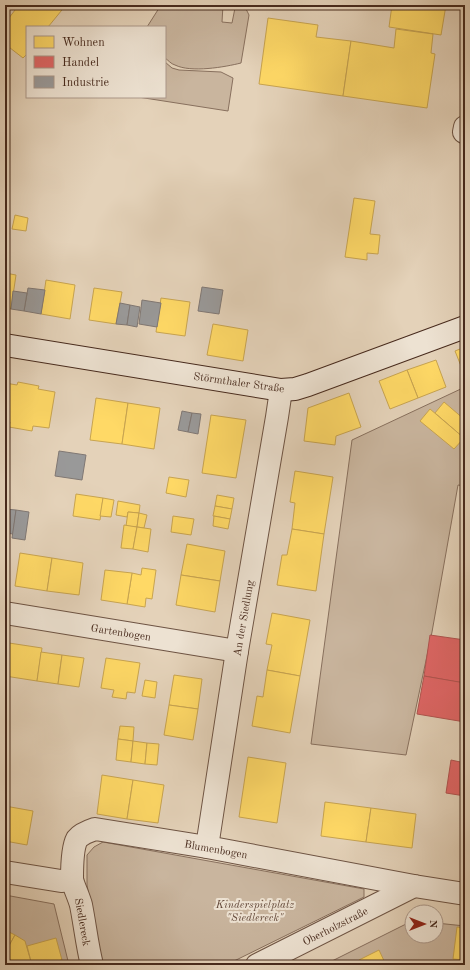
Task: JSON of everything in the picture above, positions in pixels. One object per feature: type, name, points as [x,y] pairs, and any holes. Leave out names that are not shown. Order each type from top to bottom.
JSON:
[{"type":"street","name":"Störmthaler Straße","points":[[5,345],[281,390],[295,389],[308,385],[465,327]]},
{"type":"street","name":"An der Siedlung","points":[[207,847],[237,651],[281,390]]},
{"type":"street","name":"Gartenbogen","points":[[5,613],[237,651]]},
{"type":"street","name":"Blumenbogen","points":[[72,880],[77,839],[85,833],[96,829],[207,847],[414,886],[465,894]]},
{"type":"street","points":[[5,872],[61,881],[72,880]]},
{"type":"street","name":"Siedlereck","points":[[72,880],[78,893],[81,905],[88,951],[92,965]]},
{"type":"street","name":"Oberholzstraße","points":[[257,965],[414,886]]},
{"type":"green space","points":[[161,5],[223,5],[222,22],[232,23],[235,8],[246,9],[249,15],[241,63],[217,68],[190,69],[171,63],[166,59],[166,26],[148,26]]},
{"type":"green space","points":[[166,63],[172,68],[179,70],[221,72],[233,78],[228,111],[144,98],[166,98]]},
{"type":"green space","points":[[465,387],[465,486],[458,485],[432,632],[406,755],[311,744],[352,440]]},
{"type":"green space","name":"Kinderspielplatz \"Siedlereck\"","points":[[103,842],[364,889],[364,897],[226,965],[102,965],[87,885],[87,855],[94,847]]},
{"type":"green space","points":[[5,895],[54,904],[69,965],[5,965]]},
{"type":"green space","points":[[444,924],[465,926],[465,965],[324,965],[404,925],[404,944],[444,944]]},
{"type":"building: Wohnen","points":[[19,5],[66,5],[49,26],[26,26],[26,55],[23,58],[5,44],[5,23]]},
{"type":"building: Wohnen","points":[[392,5],[446,5],[441,35],[389,27]]},
{"type":"building: Wohnen","points":[[268,18],[318,25],[316,37],[351,41],[343,96],[259,84]]},
{"type":"building: Wohnen","points":[[396,29],[433,34],[431,53],[435,54],[427,108],[343,96],[351,41],[394,48]]},
{"type":"building: Wohnen","points":[[354,198],[375,201],[370,234],[380,235],[378,254],[367,253],[367,260],[345,257]]},
{"type":"building: Wohnen","points":[[15,215],[28,218],[26,231],[12,229]]},
{"type":"building: Wohnen","points":[[5,273],[16,275],[11,309],[5,308]]},
{"type":"building: Wohnen","points":[[46,280],[75,285],[70,319],[41,314]]},
{"type":"building: Wohnen","points":[[94,288],[122,292],[116,324],[89,320]]},
{"type":"building: Wohnen","points":[[161,298],[190,302],[185,336],[156,332]]},
{"type":"building: Wohnen","points":[[213,324],[248,330],[243,361],[207,355]]},
{"type":"building: Wohnen","points":[[465,347],[465,376],[455,351]]},
{"type":"building: Wohnen","points":[[436,360],[446,387],[418,398],[407,370]]},
{"type":"building: Wohnen","points":[[407,370],[418,398],[390,409],[379,381]]},
{"type":"building: Wohnen","points":[[18,382],[39,386],[38,389],[55,392],[49,428],[33,426],[32,431],[9,427],[10,422],[5,421],[5,383],[17,385]]},
{"type":"building: Wohnen","points":[[349,393],[361,427],[336,436],[335,445],[304,441],[308,408]]},
{"type":"building: Wohnen","points":[[96,398],[128,403],[122,444],[90,440]]},
{"type":"building: Wohnen","points":[[444,402],[465,420],[465,439],[435,413]]},
{"type":"building: Wohnen","points":[[128,403],[160,408],[154,449],[122,444]]},
{"type":"building: Wohnen","points":[[430,409],[464,438],[454,449],[420,421]]},
{"type":"building: Wohnen","points":[[211,415],[246,420],[236,478],[202,473]]},
{"type":"building: Wohnen","points":[[295,471],[333,477],[324,534],[292,529],[295,503],[290,502]]},
{"type":"building: Wohnen","points":[[169,477],[189,480],[186,497],[166,493]]},
{"type":"building: Wohnen","points":[[76,494],[103,498],[100,520],[73,516]]},
{"type":"building: Wohnen","points":[[217,495],[234,498],[232,509],[215,506]]},
{"type":"building: Wohnen","points":[[103,498],[114,500],[111,517],[100,516]]},
{"type":"building: Wohnen","points":[[118,501],[140,505],[139,513],[128,512],[127,517],[116,515]]},
{"type":"building: Wohnen","points":[[215,506],[232,509],[230,519],[213,516]]},
{"type":"building: Wohnen","points":[[128,512],[139,513],[137,527],[126,526]]},
{"type":"building: Wohnen","points":[[139,513],[147,515],[144,528],[137,527]]},
{"type":"building: Wohnen","points":[[173,516],[194,519],[191,535],[171,532]]},
{"type":"building: Wohnen","points":[[214,516],[230,519],[228,529],[213,526]]},
{"type":"building: Wohnen","points":[[124,525],[137,527],[133,549],[121,548]]},
{"type":"building: Wohnen","points":[[137,527],[151,529],[148,552],[133,549]]},
{"type":"building: Wohnen","points":[[292,529],[324,534],[316,591],[277,585],[282,555],[287,555]]},
{"type":"building: Wohnen","points":[[187,544],[225,551],[220,581],[181,575]]},
{"type":"building: Wohnen","points":[[20,553],[52,558],[47,591],[15,586]]},
{"type":"building: Wohnen","points":[[52,558],[83,563],[79,595],[47,591]]},
{"type":"building: Wohnen","points":[[142,568],[156,570],[152,599],[146,598],[145,607],[127,604],[132,573],[141,575]]},
{"type":"building: Wohnen","points":[[105,570],[132,573],[127,604],[101,600]]},
{"type":"building: Wohnen","points":[[181,575],[220,581],[215,612],[176,605]]},
{"type":"building: Wohnen","points":[[272,613],[310,620],[300,676],[267,670],[272,645],[266,644]]},
{"type":"building: Wohnen","points":[[9,643],[42,648],[37,681],[5,676]]},
{"type":"building: Wohnen","points":[[41,652],[62,655],[58,684],[37,681]]},
{"type":"building: Wohnen","points":[[62,655],[84,658],[79,687],[58,684]]},
{"type":"building: Wohnen","points":[[106,658],[140,663],[135,693],[127,692],[126,699],[112,697],[114,690],[101,688]]},
{"type":"building: Wohnen","points":[[267,670],[300,676],[290,733],[252,726],[257,696],[263,697]]},
{"type":"building: Wohnen","points":[[174,675],[202,679],[198,709],[169,705]]},
{"type":"building: Wohnen","points":[[145,680],[157,682],[155,698],[142,696]]},
{"type":"building: Wohnen","points":[[169,705],[198,709],[193,740],[164,735]]},
{"type":"building: Wohnen","points":[[120,726],[134,727],[133,741],[118,739]]},
{"type":"building: Wohnen","points":[[118,739],[133,741],[131,762],[116,760]]},
{"type":"building: Wohnen","points":[[133,741],[147,743],[145,764],[131,762]]},
{"type":"building: Wohnen","points":[[147,743],[159,744],[157,765],[145,764]]},
{"type":"building: Wohnen","points":[[248,757],[286,763],[277,823],[239,817]]},
{"type":"building: Wohnen","points":[[102,775],[133,780],[127,819],[97,814]]},
{"type":"building: Wohnen","points":[[133,780],[164,785],[158,823],[127,819]]},
{"type":"building: Wohnen","points":[[325,802],[371,808],[366,842],[321,836]]},
{"type":"building: Wohnen","points":[[5,806],[33,811],[27,845],[5,841]]},
{"type":"building: Wohnen","points":[[371,808],[416,814],[412,848],[366,842]]},
{"type":"building: Wohnen","points":[[457,927],[465,928],[465,960],[453,959]]},
{"type":"building: Wohnen","points":[[5,930],[15,935],[5,953]]},
{"type":"building: Wohnen","points":[[15,935],[25,941],[32,965],[19,965],[5,957],[5,953]]},
{"type":"building: Wohnen","points":[[56,938],[62,960],[42,965],[32,965],[27,946]]},
{"type":"building: Wohnen","points":[[379,950],[386,965],[361,965],[359,960]]},
{"type":"building: Wohnen","points":[[62,960],[63,965],[42,965]]},
{"type":"building: Handel","points":[[430,635],[465,640],[465,672],[463,683],[424,676]]},
{"type":"building: Handel","points":[[424,676],[465,683],[465,722],[417,714]]},
{"type":"building: Handel","points":[[451,760],[465,763],[465,796],[446,793]]},
{"type":"building: Industrie","points":[[202,287],[223,290],[219,314],[198,311]]},
{"type":"building: Industrie","points":[[28,288],[45,290],[41,314],[24,311]]},
{"type":"building: Industrie","points":[[13,291],[27,293],[24,311],[11,309]]},
{"type":"building: Industrie","points":[[142,300],[161,303],[157,327],[139,324]]},
{"type":"building: Industrie","points":[[120,303],[130,305],[127,325],[116,324]]},
{"type":"building: Industrie","points":[[130,305],[140,307],[137,327],[127,325]]},
{"type":"building: Industrie","points":[[182,411],[192,413],[188,432],[178,430]]},
{"type":"building: Industrie","points":[[192,413],[201,414],[198,434],[188,432]]},
{"type":"building: Industrie","points":[[59,451],[86,455],[82,480],[55,476]]},
{"type":"building: Industrie","points":[[5,509],[16,510],[13,534],[5,533]]},
{"type":"building: Industrie","points":[[16,510],[29,512],[25,540],[12,538]]}]
